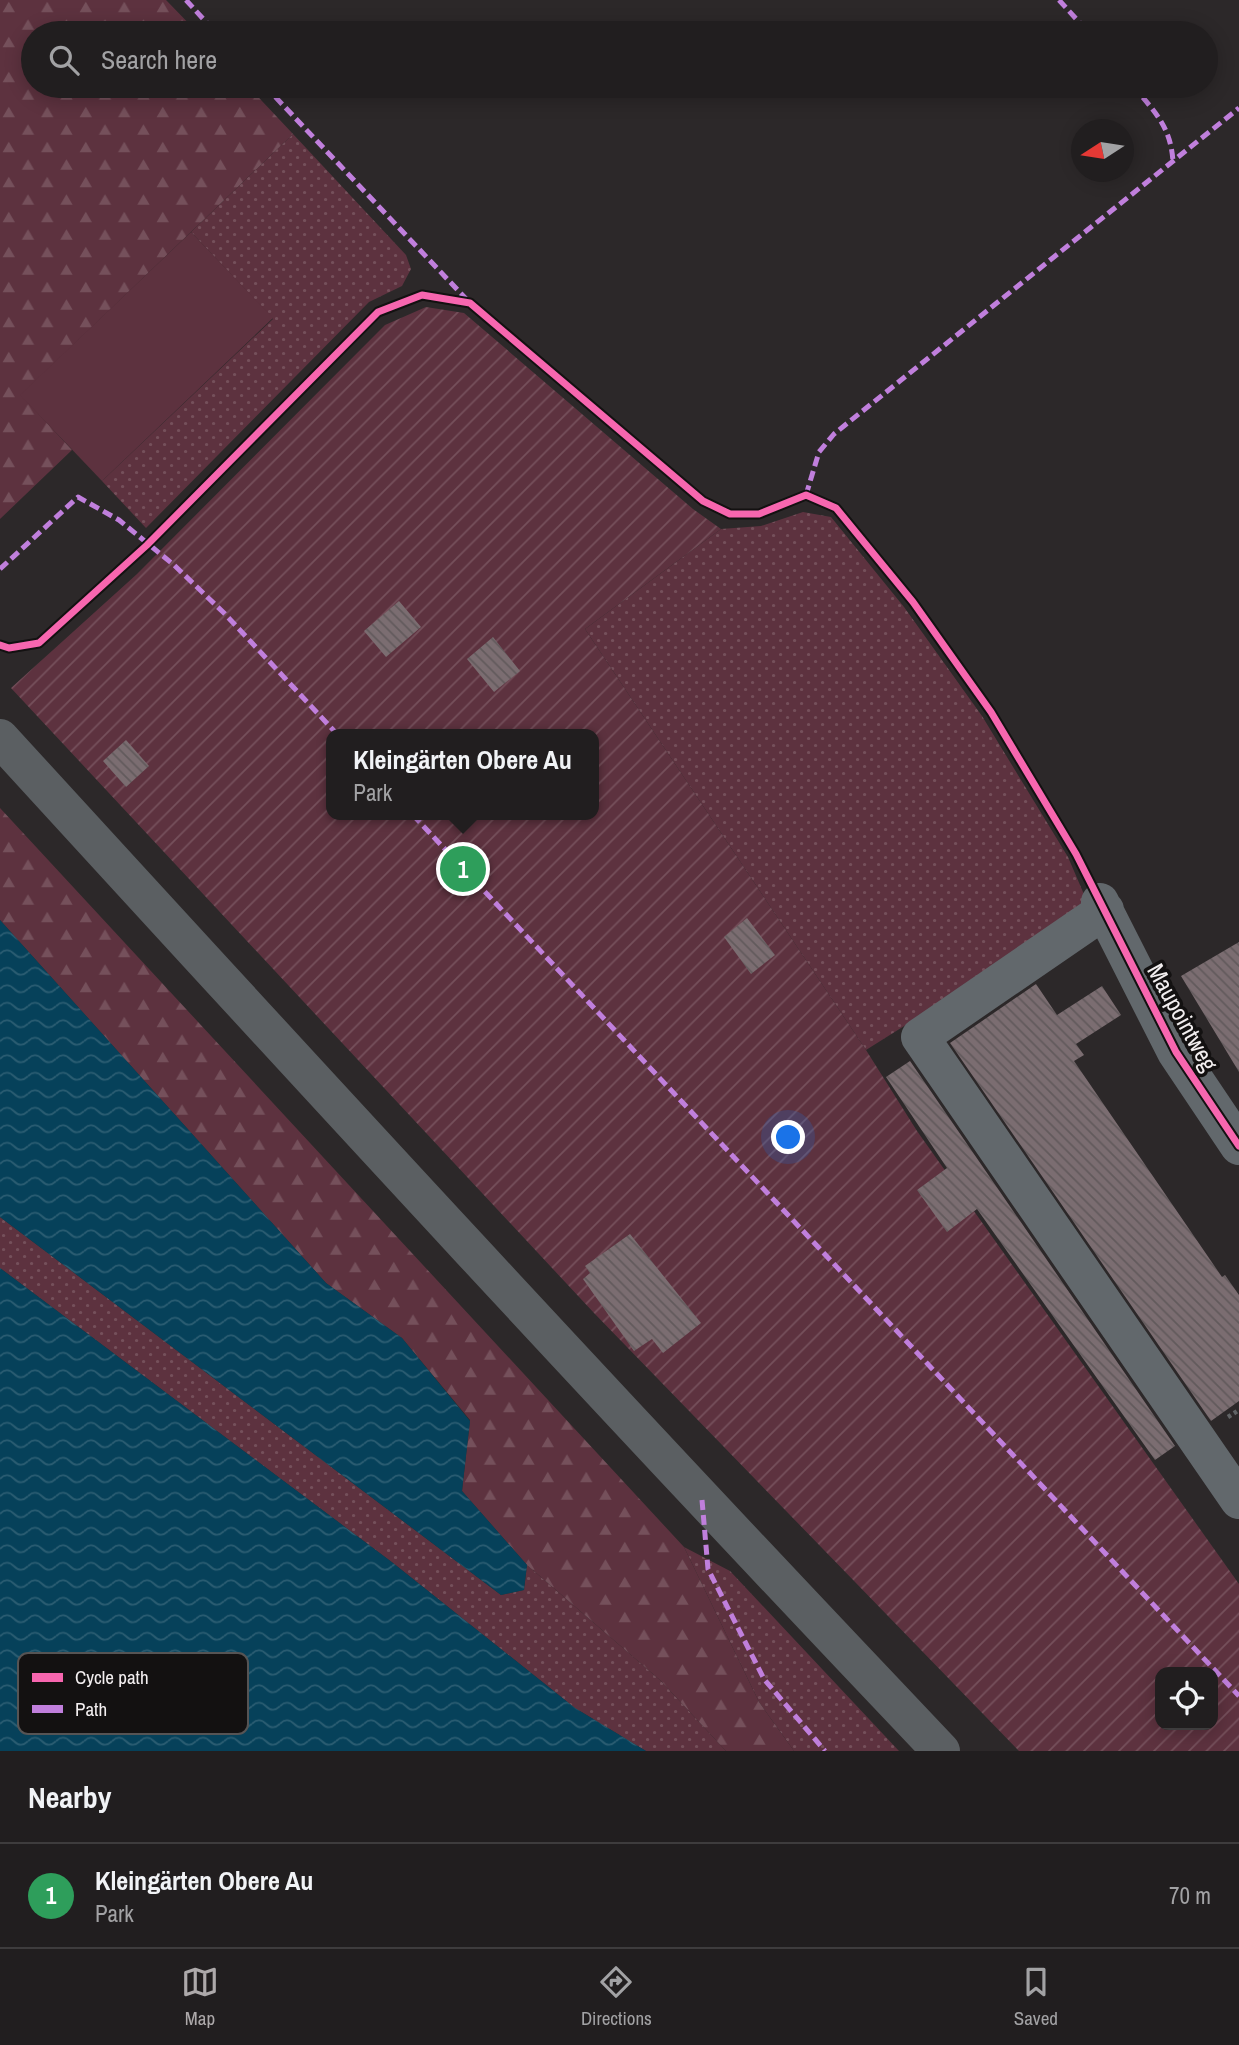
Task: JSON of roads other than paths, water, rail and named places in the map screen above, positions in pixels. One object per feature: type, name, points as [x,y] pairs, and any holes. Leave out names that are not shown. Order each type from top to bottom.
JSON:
[{"type":"main road","points":[[0,738],[427,1204],[702,1500],[941,1751]]},
{"type":"street","name":"Maupointweg","points":[[1239,1146],[1176,1052],[1102,906],[920,1037],[1239,1500]]},
{"type":"water","points":[[0,920],[326,1283],[402,1338],[470,1421],[462,1491],[527,1565],[524,1590],[501,1595],[0,1217]]},
{"type":"water","points":[[0,1268],[393,1563],[575,1708],[646,1751],[0,1751]]},
{"type":"place","name":"Kleingärten Obere Au","points":[[463,869]]}]
